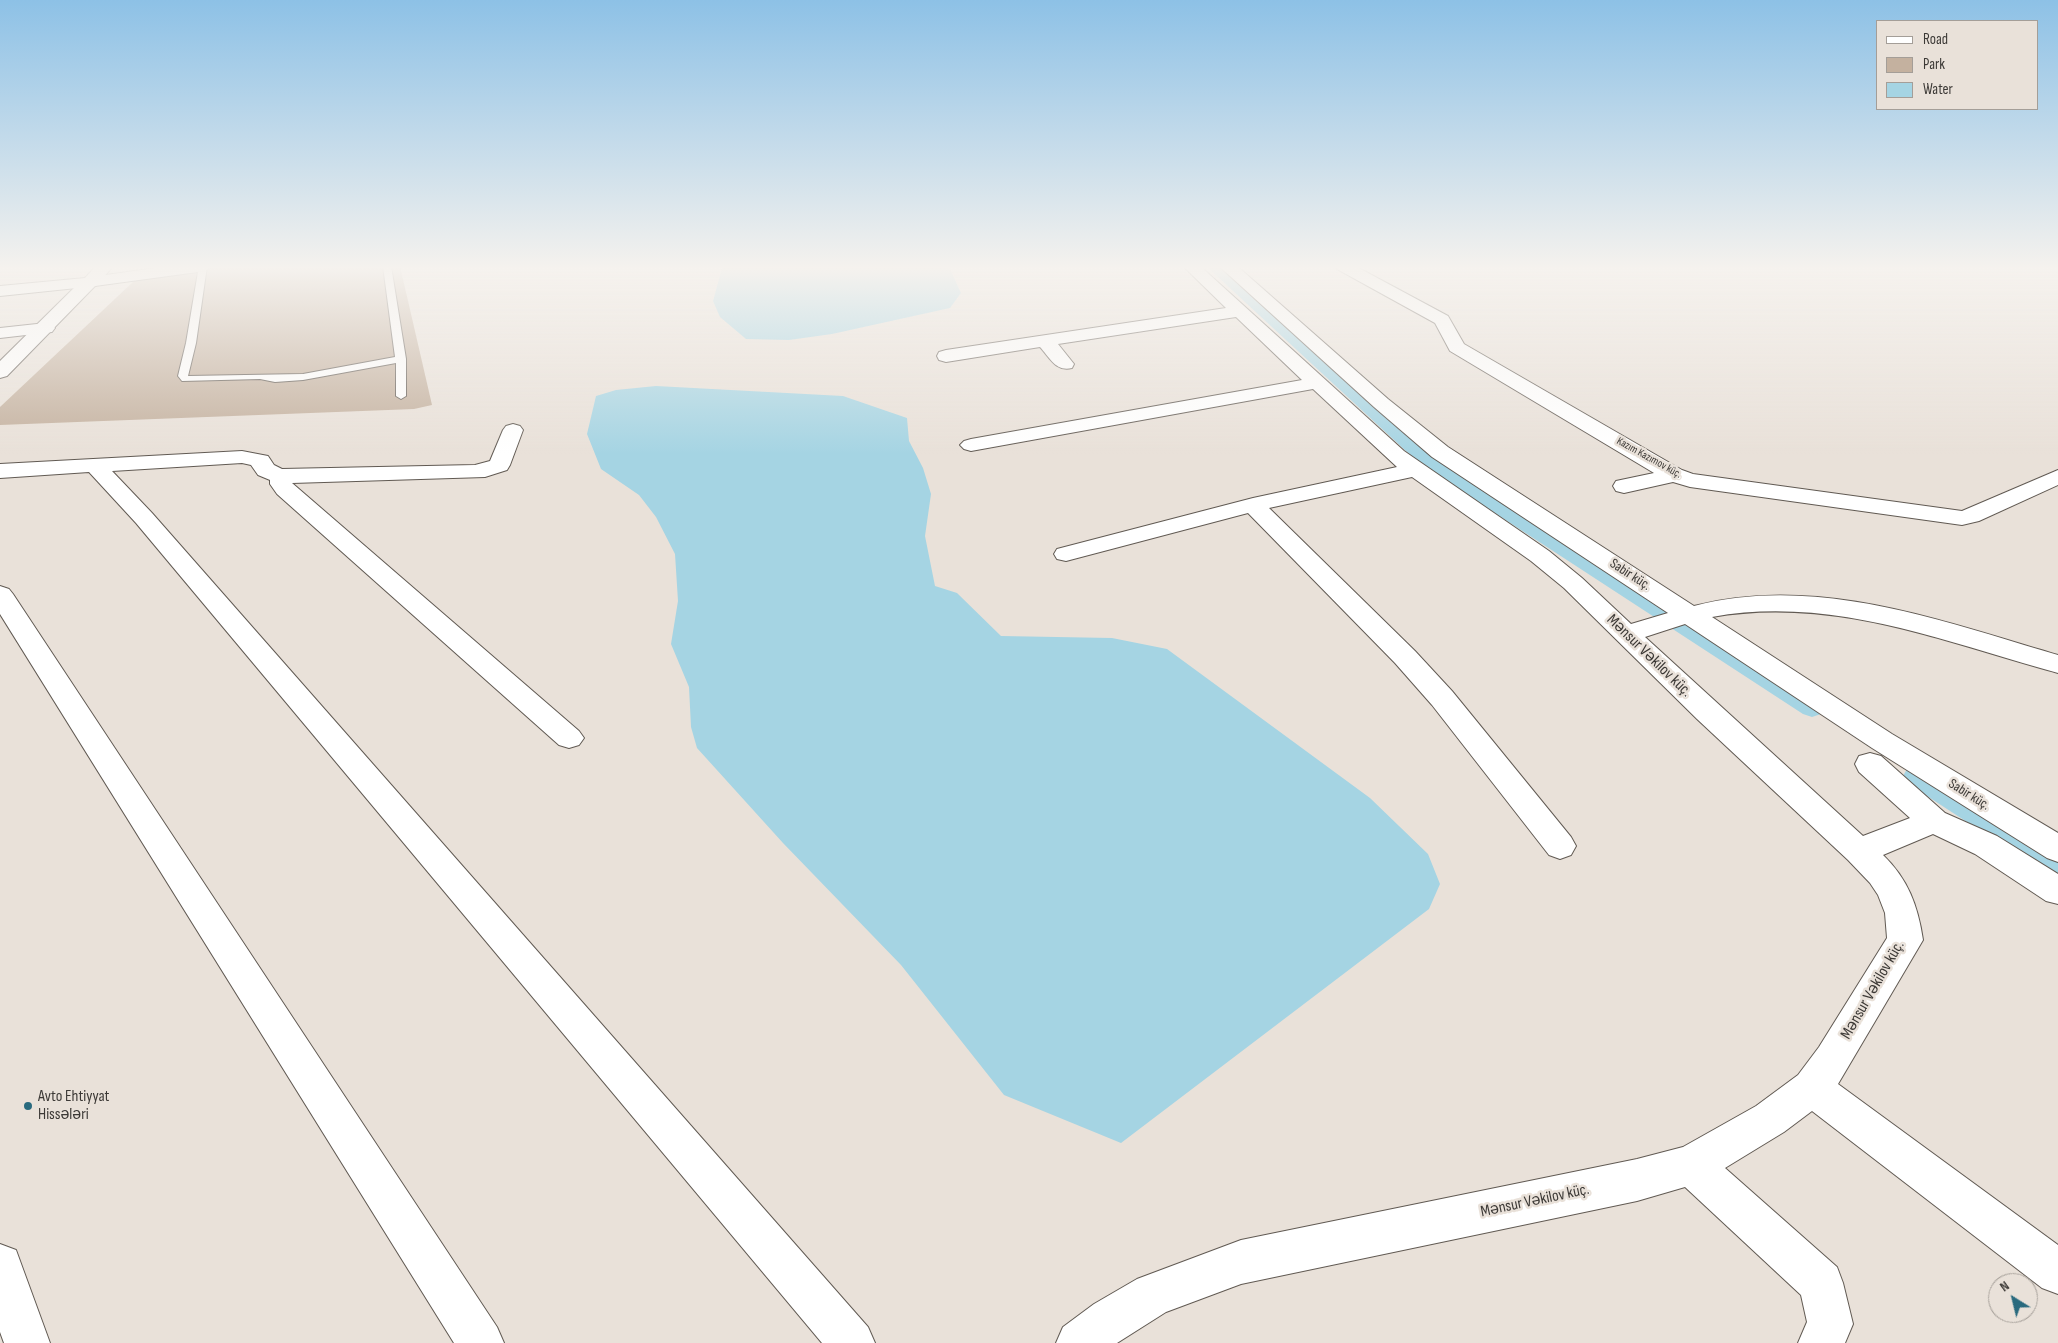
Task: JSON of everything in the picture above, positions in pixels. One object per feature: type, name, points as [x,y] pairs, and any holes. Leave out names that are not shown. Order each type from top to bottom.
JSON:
[{"type":"street","points":[[0,333],[40,329]]},
{"type":"street","points":[[0,372],[45,329]]},
{"type":"street","points":[[946,356],[1045,341],[1108,329]]},
{"type":"street","name":"Mənsur Vəkilov küç.","points":[[1079,1343],[1110,1320],[1153,1295],[1240,1262],[1637,1180],[1691,1165],[1770,1119],[1812,1088],[1876,990],[1904,940],[1902,913],[1893,890],[1882,874],[1859,851],[1540,556],[1413,470],[1319,386],[1267,329]]},
{"type":"street","name":"Sabir küç.","points":[[1281,329],[1359,383],[1440,452],[1692,615],[1874,736],[2058,849]]},
{"type":"street","name":"Kazım Kazımov küç.","points":[[1447,329],[1457,347],[1674,475],[1700,481],[1962,518],[1971,516],[2058,477]]},
{"type":"street","points":[[1045,341],[1065,364]]},
{"type":"street","points":[[971,445],[1319,386],[1359,383]]},
{"type":"street","points":[[0,471],[253,458],[260,461],[264,469],[270,474],[282,476],[477,472],[499,465],[513,430]]},
{"type":"street","points":[[95,466],[144,518],[852,1343]]},
{"type":"street","points":[[1066,554],[1253,506],[1413,470]]},
{"type":"street","points":[[1624,486],[1674,475]]},
{"type":"street","points":[[282,476],[281,484],[285,489],[569,738]]},
{"type":"street","points":[[1253,506],[1405,657],[1436,692],[1560,846]]},
{"type":"street","points":[[0,594],[481,1343]]},
{"type":"street","points":[[1626,634],[1725,607],[1764,604],[1838,606],[1874,613],[2058,664]]},
{"type":"street","points":[[1870,764],[1934,821],[1986,845],[2058,891]]},
{"type":"street","points":[[1859,851],[1934,821]]},
{"type":"street","points":[[1812,1088],[2058,1272]]},
{"type":"street","points":[[1691,1165],[1821,1283],[1830,1324],[1821,1343]]},
{"type":"street","points":[[0,1266],[27,1343]]},
{"type":"lane","points":[[193,329],[183,376],[185,379],[260,376],[285,378],[401,359]]},
{"type":"lane","points":[[396,329],[401,359],[401,396]]},
{"type":"green space","points":[[83,329],[414,329],[432,405],[414,409],[0,425],[0,407]]},
{"type":"water","points":[[734,329],[856,329],[789,340],[746,339]]},
{"type":"water","points":[[656,386],[843,396],[907,418],[909,441],[923,468],[931,494],[925,536],[935,586],[957,593],[1001,636],[1112,638],[1167,649],[1370,798],[1428,854],[1440,884],[1429,909],[1121,1143],[1004,1095],[901,965],[783,843],[697,748],[691,727],[689,687],[671,644],[678,601],[675,554],[656,517],[639,495],[601,469],[587,434],[596,396],[616,390]]},
{"type":"waterway","points":[[1282,329],[1414,448],[1442,470],[1812,708]]},
{"type":"waterway","points":[[1917,776],[2058,866]]},
{"type":"place","name":"Avto Ehtiyyat Hissələri","points":[[28,1106]]}]
